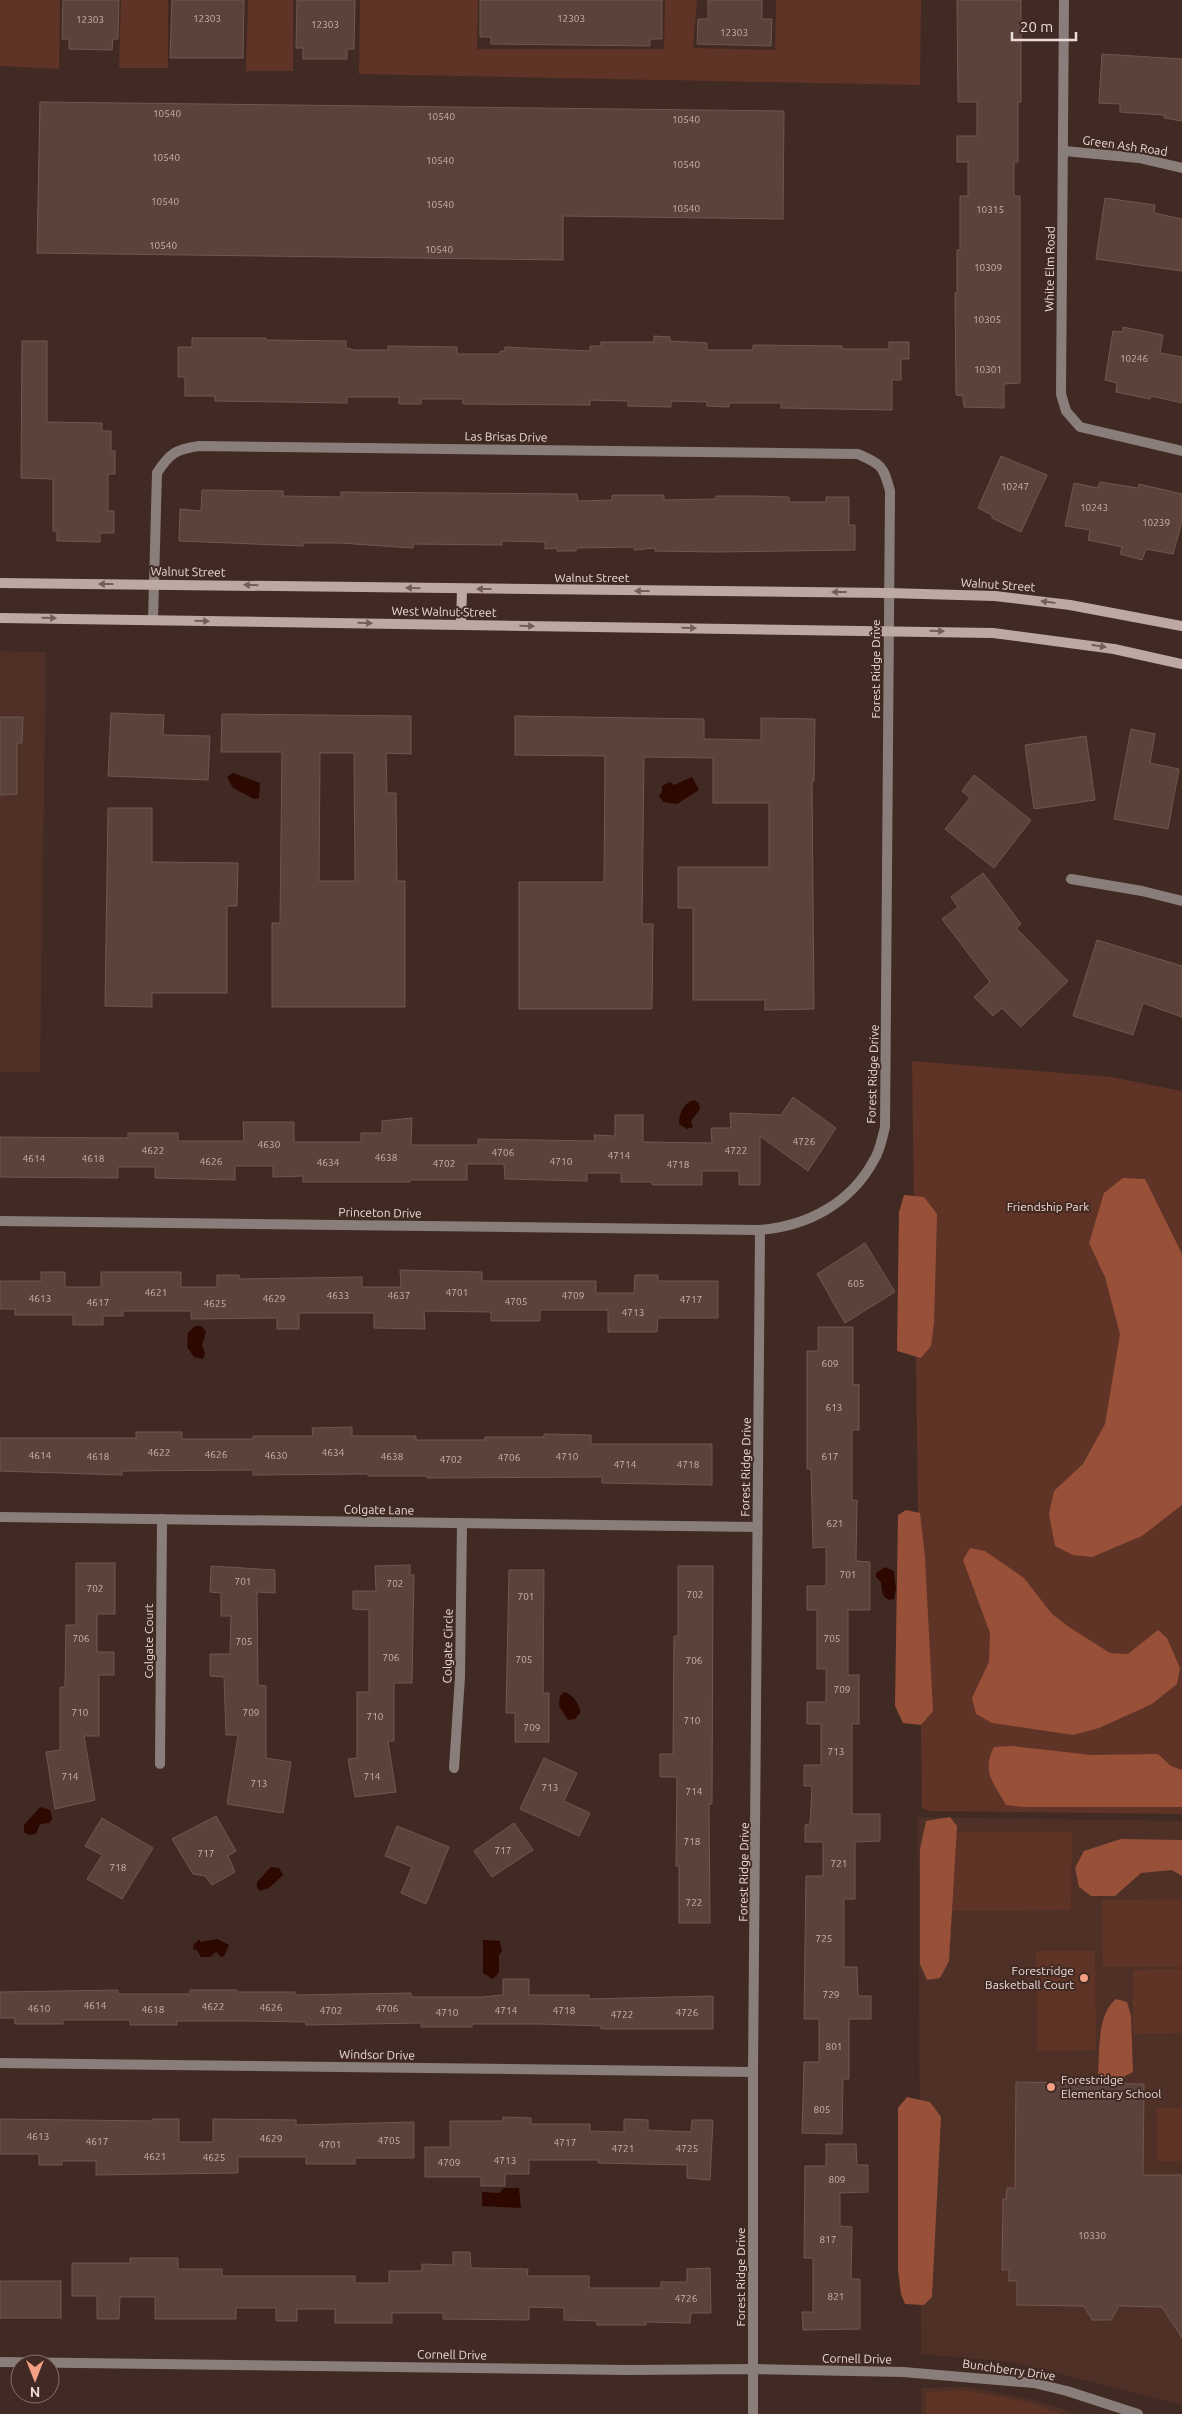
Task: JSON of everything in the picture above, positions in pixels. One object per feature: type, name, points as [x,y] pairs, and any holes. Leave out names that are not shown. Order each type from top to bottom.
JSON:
[{"type":"main road","name":"Walnut Street","points":[[0,583],[888,593],[995,596],[1070,605],[1182,626]]},
{"type":"main road","points":[[461,625],[462,589]]},
{"type":"main road","name":"West Walnut Street","points":[[0,618],[888,631]]},
{"type":"main road","points":[[888,631],[993,633],[1114,649],[1182,664]]},
{"type":"street","name":"White Elm Road","points":[[1064,0],[1062,394],[1066,411],[1080,427],[1182,451]]},
{"type":"street","name":"Green Ash Road","points":[[1064,151],[1139,158],[1182,168]]},
{"type":"street","name":"Las Brisas Drive","points":[[153,620],[158,473],[166,457],[183,448],[199,446],[858,454],[880,464],[886,475],[890,491],[888,593]]},
{"type":"street","name":"Forest Ridge Drive","points":[[753,2414],[753,2072],[761,1380],[760,1230],[781,1228],[804,1222],[834,1206],[858,1186],[875,1159],[885,1127],[888,593]]},
{"type":"street","points":[[1071,879],[1142,891],[1182,901]]},
{"type":"street","name":"Princeton Drive","points":[[0,1221],[760,1230]]},
{"type":"street","name":"Colgate Lane","points":[[0,1517],[758,1527]]},
{"type":"street","name":"Colgate Court","points":[[160,1764],[162,1519]]},
{"type":"street","name":"Colgate Circle","points":[[454,1768],[460,1677],[462,1524]]},
{"type":"street","name":"Windsor Drive","points":[[0,2063],[753,2072]]},
{"type":"street","name":"Cornell Drive","points":[[0,2362],[903,2372]]},
{"type":"street","name":"Bunchberry Drive","points":[[903,2372],[1034,2383],[1068,2391],[1138,2414]]},
{"type":"shaded area","points":[[0,651],[46,652],[40,1072],[0,1072]]},
{"type":"shaded area","points":[[233,773],[260,783],[259,798],[254,799],[233,788],[227,777]]},
{"type":"shaded area","points":[[692,777],[699,790],[677,804],[663,802],[659,795],[662,792],[662,786],[670,782],[674,785]]},
{"type":"shaded area","points":[[694,1100],[699,1103],[700,1109],[691,1121],[693,1127],[687,1129],[679,1124],[680,1116],[685,1106]]},
{"type":"shaded area","points":[[1123,1178],[1145,1179],[1182,1254],[1182,1505],[1142,1536],[1092,1557],[1073,1555],[1055,1546],[1049,1514],[1054,1491],[1083,1464],[1105,1424],[1120,1334],[1105,1277],[1089,1243],[1104,1193]]},
{"type":"shaded area","points":[[904,1195],[924,1197],[937,1214],[934,1323],[931,1346],[921,1358],[897,1351],[899,1212]]},
{"type":"shaded area","points":[[195,1326],[201,1326],[206,1332],[202,1345],[205,1353],[203,1359],[194,1357],[187,1347],[188,1333]]},
{"type":"shaded area","points":[[906,1510],[920,1513],[925,1557],[933,1711],[921,1725],[903,1723],[895,1706],[898,1515]]},
{"type":"shaded area","points":[[970,1548],[985,1551],[1024,1578],[1052,1614],[1110,1653],[1128,1654],[1158,1630],[1167,1638],[1180,1668],[1177,1684],[1152,1704],[1099,1728],[1073,1735],[992,1723],[976,1714],[972,1698],[989,1662],[990,1633],[963,1560]]},
{"type":"shaded area","points":[[885,1567],[894,1571],[896,1589],[894,1599],[889,1600],[882,1592],[881,1582],[876,1577],[876,1573]]},
{"type":"shaded area","points":[[564,1692],[573,1697],[580,1708],[581,1712],[575,1719],[568,1720],[559,1706],[560,1696]]},
{"type":"shaded area","points":[[1011,1746],[1091,1755],[1158,1754],[1171,1766],[1182,1770],[1182,1807],[1023,1807],[1006,1805],[991,1777],[989,1764],[994,1747]]},
{"type":"shaded area","points":[[40,1807],[50,1810],[52,1819],[49,1823],[40,1824],[36,1834],[29,1835],[24,1832],[24,1825]]},
{"type":"shaded area","name":"Forestridge Elementary School","points":[[918,1817],[1182,1821],[1182,2405],[1013,2362],[921,2354]]},
{"type":"shaded area","points":[[950,1817],[957,1826],[949,1961],[940,1978],[927,1980],[920,1964],[920,1849],[926,1821]]},
{"type":"shaded area","points":[[1121,1839],[1182,1840],[1182,1876],[1172,1870],[1141,1873],[1115,1896],[1091,1896],[1079,1887],[1075,1868],[1084,1851]]},
{"type":"shaded area","points":[[271,1867],[279,1868],[283,1875],[269,1888],[260,1891],[257,1888],[257,1882]]},
{"type":"shaded area","points":[[200,1939],[200,1942],[217,1939],[229,1945],[224,1956],[221,1957],[216,1952],[210,1957],[201,1957],[197,1950],[193,1949],[194,1944]]},
{"type":"shaded area","points":[[483,1940],[500,1941],[502,1951],[499,1955],[499,1972],[493,1979],[483,1973]]},
{"type":"shaded area","points":[[1116,1999],[1127,2002],[1131,2016],[1133,2072],[1123,2077],[1104,2078],[1098,2073],[1102,2023],[1105,2014]]},
{"type":"shaded area","points":[[907,2097],[930,2102],[941,2117],[932,2297],[924,2305],[905,2304],[901,2294],[898,2270],[898,2108]]},
{"type":"shaded area","points":[[504,2188],[519,2188],[521,2208],[482,2206],[482,2192],[499,2193]]},
{"type":"shaded area","points":[[969,2387],[1033,2400],[1078,2414],[921,2414],[921,2388]]},
{"type":"green space","points":[[0,0],[60,0],[59,69],[0,66]]},
{"type":"green space","points":[[121,0],[168,0],[168,68],[119,68]]},
{"type":"green space","points":[[248,0],[293,0],[293,71],[246,71]]},
{"type":"green space","points":[[360,0],[478,0],[477,49],[664,49],[665,0],[697,0],[693,48],[775,50],[776,0],[921,0],[920,85],[359,74]]},
{"type":"green space","name":"Friendship Park","points":[[912,1061],[1111,1077],[1182,1091],[1182,1814],[929,1811],[922,1808]]},
{"type":"green space","points":[[950,1832],[1072,1832],[1071,1910],[950,1911]]},
{"type":"green space","points":[[1182,1899],[1182,1967],[1103,1967],[1102,1900]]},
{"type":"green space","points":[[1036,1951],[1095,1951],[1096,2050],[1037,2051]]},
{"type":"green space","points":[[1182,1969],[1182,2033],[1133,2034],[1133,1970]]},
{"type":"green space","points":[[1157,2108],[1182,2108],[1182,2161],[1157,2161]]},
{"type":"green space","points":[[962,2390],[1023,2401],[1063,2414],[926,2414],[926,2392]]},
{"type":"building","points":[[63,0],[119,0],[118,39],[113,39],[112,50],[69,49],[69,39],[62,39]]},
{"type":"building","points":[[172,0],[244,0],[243,58],[170,58]]},
{"type":"building","points":[[297,0],[355,0],[354,49],[347,49],[347,59],[303,59],[303,48],[296,48]]},
{"type":"building","points":[[480,0],[662,0],[662,39],[650,39],[650,46],[491,44],[491,37],[480,37]]},
{"type":"building","points":[[708,0],[762,0],[762,19],[772,19],[771,46],[697,44],[698,19],[708,19]]},
{"type":"building","points":[[957,0],[1021,0],[1021,102],[1018,102],[1018,162],[1014,162],[1014,196],[1020,196],[1020,383],[1004,384],[1004,408],[964,407],[963,396],[956,395],[955,293],[957,293],[957,250],[960,250],[960,196],[968,196],[968,162],[957,162],[957,136],[977,136],[977,102],[958,102]]},
{"type":"building","points":[[1102,54],[1182,59],[1182,121],[1164,118],[1164,115],[1120,112],[1120,104],[1099,103]]},
{"type":"building","points":[[40,102],[784,111],[783,219],[563,216],[563,260],[37,253]]},
{"type":"building","points":[[1105,198],[1155,205],[1154,213],[1182,219],[1182,271],[1096,259]]},
{"type":"building","points":[[1123,327],[1163,335],[1160,353],[1182,357],[1182,403],[1151,396],[1150,399],[1116,392],[1117,383],[1105,380],[1113,331],[1123,332]]},
{"type":"building","points":[[654,336],[670,337],[670,341],[707,343],[707,350],[753,350],[753,345],[842,346],[842,349],[889,349],[889,342],[909,342],[909,359],[901,359],[901,380],[892,380],[892,410],[781,408],[781,403],[729,403],[729,407],[707,406],[707,402],[671,401],[671,407],[628,406],[628,401],[590,400],[590,405],[463,404],[463,399],[421,399],[421,404],[399,404],[399,397],[347,397],[347,403],[215,401],[215,396],[185,396],[185,377],[178,377],[178,347],[192,347],[192,338],[346,341],[346,348],[355,350],[388,350],[388,346],[457,347],[457,354],[500,354],[500,351],[505,351],[505,347],[590,351],[590,346],[601,346],[601,342],[654,342]]},
{"type":"building","points":[[22,341],[47,341],[47,422],[102,423],[102,431],[111,431],[111,451],[115,451],[115,474],[108,474],[108,511],[114,511],[114,533],[100,533],[100,542],[57,541],[57,531],[53,531],[53,479],[21,478]]},
{"type":"building","points":[[1001,456],[1047,475],[1021,532],[992,518],[992,515],[978,508]]},
{"type":"building","points":[[1100,482],[1138,488],[1139,484],[1182,494],[1182,521],[1173,554],[1146,549],[1142,560],[1120,554],[1122,547],[1088,540],[1090,530],[1065,526],[1074,483],[1098,488]]},
{"type":"building","points":[[202,490],[283,491],[283,496],[341,497],[341,492],[577,494],[578,501],[612,500],[612,495],[664,495],[664,500],[716,499],[716,496],[789,497],[789,502],[826,502],[826,497],[849,497],[849,525],[855,525],[855,550],[717,552],[655,551],[655,548],[634,550],[634,547],[576,548],[576,551],[557,551],[557,548],[545,549],[545,542],[502,541],[502,545],[413,544],[413,548],[340,543],[303,543],[303,546],[179,541],[180,509],[201,511]]},
{"type":"building","points":[[111,713],[164,715],[163,735],[210,736],[208,780],[108,776]]},
{"type":"building","points":[[222,714],[411,716],[411,754],[386,753],[387,793],[396,793],[397,881],[405,881],[405,1007],[272,1007],[272,923],[280,923],[282,752],[221,752]],"holes":[[[320,753],[354,753],[355,881],[319,881]]]},
{"type":"building","points":[[515,716],[704,719],[704,739],[761,740],[761,718],[815,719],[814,781],[812,781],[814,1009],[765,1010],[765,1000],[693,1000],[693,908],[678,908],[678,867],[769,867],[769,803],[713,803],[713,758],[644,757],[642,924],[653,924],[652,1009],[519,1009],[519,882],[604,882],[605,756],[515,755]]},
{"type":"building","points":[[0,717],[23,717],[22,743],[17,743],[17,794],[0,795]]},
{"type":"building","points":[[1131,729],[1155,734],[1150,763],[1179,769],[1168,829],[1114,819]]},
{"type":"building","points":[[1086,736],[1095,800],[1034,809],[1025,745]]},
{"type":"building","points":[[974,775],[1031,820],[994,868],[945,829],[970,798],[962,791]]},
{"type":"building","points":[[108,808],[152,808],[152,862],[238,863],[237,906],[227,906],[227,993],[152,993],[152,1007],[105,1006]]},
{"type":"building","points":[[983,873],[1021,924],[1016,928],[1068,981],[1021,1027],[1002,1008],[993,1016],[974,997],[990,982],[942,919],[958,907],[951,897]]},
{"type":"building","points":[[1097,940],[1182,966],[1182,1017],[1143,1003],[1133,1035],[1073,1016]]},
{"type":"building","points":[[793,1097],[836,1128],[808,1171],[760,1136],[760,1185],[739,1185],[739,1171],[702,1171],[702,1185],[652,1185],[652,1182],[621,1182],[621,1173],[587,1173],[587,1181],[505,1179],[504,1164],[467,1164],[467,1180],[410,1180],[410,1182],[303,1182],[303,1176],[273,1177],[273,1166],[235,1166],[235,1180],[155,1178],[155,1167],[118,1167],[118,1178],[0,1177],[0,1137],[128,1138],[128,1133],[178,1133],[178,1141],[244,1141],[243,1122],[294,1122],[294,1142],[361,1142],[361,1133],[382,1133],[382,1121],[412,1118],[411,1145],[478,1145],[478,1139],[595,1141],[594,1135],[615,1136],[615,1115],[643,1115],[643,1142],[712,1143],[711,1128],[731,1128],[730,1113],[781,1115]]},
{"type":"building","points":[[865,1243],[895,1292],[845,1323],[817,1274]]},
{"type":"building","points":[[400,1270],[482,1272],[482,1281],[596,1281],[596,1293],[634,1293],[635,1275],[658,1275],[658,1281],[718,1281],[718,1318],[658,1318],[657,1332],[608,1332],[608,1310],[540,1310],[540,1321],[491,1321],[491,1312],[424,1311],[425,1329],[374,1328],[374,1313],[299,1313],[299,1329],[277,1329],[277,1318],[191,1319],[191,1311],[123,1311],[123,1316],[103,1316],[103,1325],[73,1325],[73,1315],[15,1315],[15,1309],[0,1309],[0,1281],[41,1281],[41,1272],[65,1272],[65,1287],[101,1287],[101,1272],[181,1272],[181,1287],[217,1287],[217,1275],[239,1275],[239,1279],[362,1277],[362,1287],[401,1287]]},
{"type":"building","points":[[818,1327],[853,1327],[853,1385],[859,1384],[859,1430],[852,1430],[852,1500],[857,1500],[856,1561],[870,1562],[870,1610],[848,1610],[848,1675],[859,1675],[859,1724],[852,1724],[852,1814],[880,1814],[880,1841],[855,1842],[855,1899],[844,1899],[844,1967],[857,1967],[858,1996],[871,1996],[871,2019],[849,2019],[849,2079],[843,2079],[842,2134],[802,2133],[804,2062],[819,2062],[819,2019],[804,2019],[806,1876],[823,1876],[823,1842],[805,1842],[805,1825],[810,1824],[812,1786],[804,1786],[804,1765],[821,1765],[821,1724],[807,1724],[807,1702],[826,1702],[826,1669],[817,1669],[817,1610],[807,1610],[807,1586],[826,1586],[826,1547],[813,1548],[811,1469],[807,1469],[807,1351],[818,1351]]},
{"type":"building","points":[[352,1427],[352,1436],[416,1436],[416,1440],[485,1440],[485,1437],[544,1437],[544,1434],[591,1435],[591,1444],[712,1444],[712,1485],[602,1483],[602,1477],[427,1478],[427,1476],[368,1476],[368,1474],[253,1475],[253,1470],[122,1471],[122,1475],[0,1471],[0,1438],[136,1438],[136,1432],[182,1432],[182,1439],[253,1439],[253,1436],[313,1436],[312,1428]]},
{"type":"building","points":[[76,1563],[115,1563],[115,1614],[97,1614],[97,1652],[114,1652],[114,1675],[99,1675],[99,1736],[84,1736],[95,1800],[55,1809],[46,1752],[60,1750],[60,1687],[65,1687],[66,1625],[76,1625]]},
{"type":"building","points":[[410,1565],[410,1575],[414,1575],[412,1683],[394,1683],[394,1741],[388,1741],[396,1792],[355,1797],[348,1759],[357,1758],[357,1692],[369,1692],[369,1610],[353,1609],[353,1591],[376,1591],[375,1566]]},
{"type":"building","points":[[211,1566],[275,1570],[275,1593],[257,1592],[258,1685],[266,1686],[266,1758],[291,1762],[283,1813],[227,1804],[238,1735],[226,1735],[224,1677],[210,1676],[210,1654],[230,1654],[231,1616],[221,1616],[221,1593],[210,1592]]},
{"type":"building","points":[[678,1566],[713,1566],[712,1804],[709,1804],[710,1923],[679,1923],[679,1866],[676,1866],[677,1777],[660,1777],[660,1754],[673,1754],[674,1636],[678,1636]]},
{"type":"building","points":[[509,1570],[544,1570],[543,1693],[549,1693],[549,1742],[515,1742],[515,1713],[506,1713]]},
{"type":"building","points":[[544,1758],[577,1773],[564,1801],[590,1813],[579,1836],[520,1809]]},
{"type":"building","points":[[216,1816],[236,1851],[228,1856],[235,1872],[212,1885],[205,1876],[193,1874],[172,1839]]},
{"type":"building","points":[[102,1818],[153,1848],[122,1899],[87,1879],[102,1855],[85,1846]]},
{"type":"building","points":[[514,1823],[533,1850],[492,1877],[474,1851]]},
{"type":"building","points":[[397,1826],[449,1847],[426,1904],[401,1893],[412,1867],[385,1856]]},
{"type":"building","points":[[503,1979],[529,1979],[529,1995],[589,1995],[589,1999],[713,1996],[713,2029],[601,2029],[601,2026],[539,2024],[472,2024],[472,2027],[421,2027],[421,2023],[306,2025],[306,2022],[246,2021],[177,2021],[177,2025],[130,2025],[130,2020],[63,2020],[63,2024],[15,2024],[15,2018],[0,2018],[0,1992],[118,1990],[118,1994],[190,1994],[190,1990],[237,1990],[237,1992],[295,1992],[295,1995],[411,1993],[411,1997],[482,1997],[503,1995]]},
{"type":"building","points":[[1016,2082],[1144,2084],[1143,2175],[1182,2175],[1182,2338],[1162,2307],[1119,2306],[1111,2320],[1092,2320],[1084,2306],[1017,2305],[1017,2281],[1009,2281],[1009,2270],[1002,2270],[1003,2199],[1006,2199],[1007,2188],[1015,2188]]},
{"type":"building","points":[[503,2117],[531,2118],[531,2124],[590,2124],[590,2131],[624,2132],[624,2119],[648,2120],[648,2130],[691,2132],[692,2120],[713,2120],[710,2180],[687,2178],[687,2165],[598,2163],[598,2160],[529,2160],[529,2174],[505,2174],[505,2186],[481,2186],[481,2177],[425,2177],[425,2147],[450,2147],[450,2121],[503,2121]]},
{"type":"building","points":[[0,2119],[152,2121],[152,2119],[179,2119],[179,2142],[213,2142],[213,2119],[296,2120],[296,2125],[414,2122],[414,2158],[355,2158],[355,2164],[306,2164],[306,2157],[238,2157],[238,2173],[96,2175],[96,2161],[62,2161],[62,2165],[39,2165],[39,2154],[0,2154]]},
{"type":"building","points":[[826,2144],[856,2144],[857,2165],[868,2165],[868,2192],[840,2193],[840,2226],[852,2227],[851,2279],[860,2279],[860,2329],[803,2330],[802,2312],[813,2312],[813,2258],[804,2258],[805,2166],[826,2166]]},
{"type":"building","points":[[453,2252],[470,2252],[471,2268],[528,2269],[527,2276],[589,2276],[589,2288],[661,2288],[661,2282],[687,2282],[687,2269],[710,2268],[711,2313],[691,2313],[690,2323],[646,2322],[646,2325],[597,2325],[597,2321],[564,2320],[564,2308],[529,2307],[529,2320],[443,2319],[443,2313],[392,2313],[392,2323],[335,2323],[335,2309],[297,2309],[297,2321],[276,2321],[276,2308],[236,2308],[236,2319],[155,2319],[155,2297],[120,2297],[119,2319],[97,2319],[97,2296],[72,2296],[72,2263],[130,2263],[130,2258],[178,2258],[178,2269],[222,2269],[222,2276],[355,2276],[355,2283],[389,2283],[389,2271],[422,2271],[422,2264],[453,2265]]},
{"type":"building","points":[[0,2281],[61,2281],[61,2318],[0,2318]]},
{"type":"place","name":"Forestridge Basketball Court","points":[[1084,1978]]},
{"type":"place","name":"Forestridge Elementary School","points":[[1051,2087]]}]
